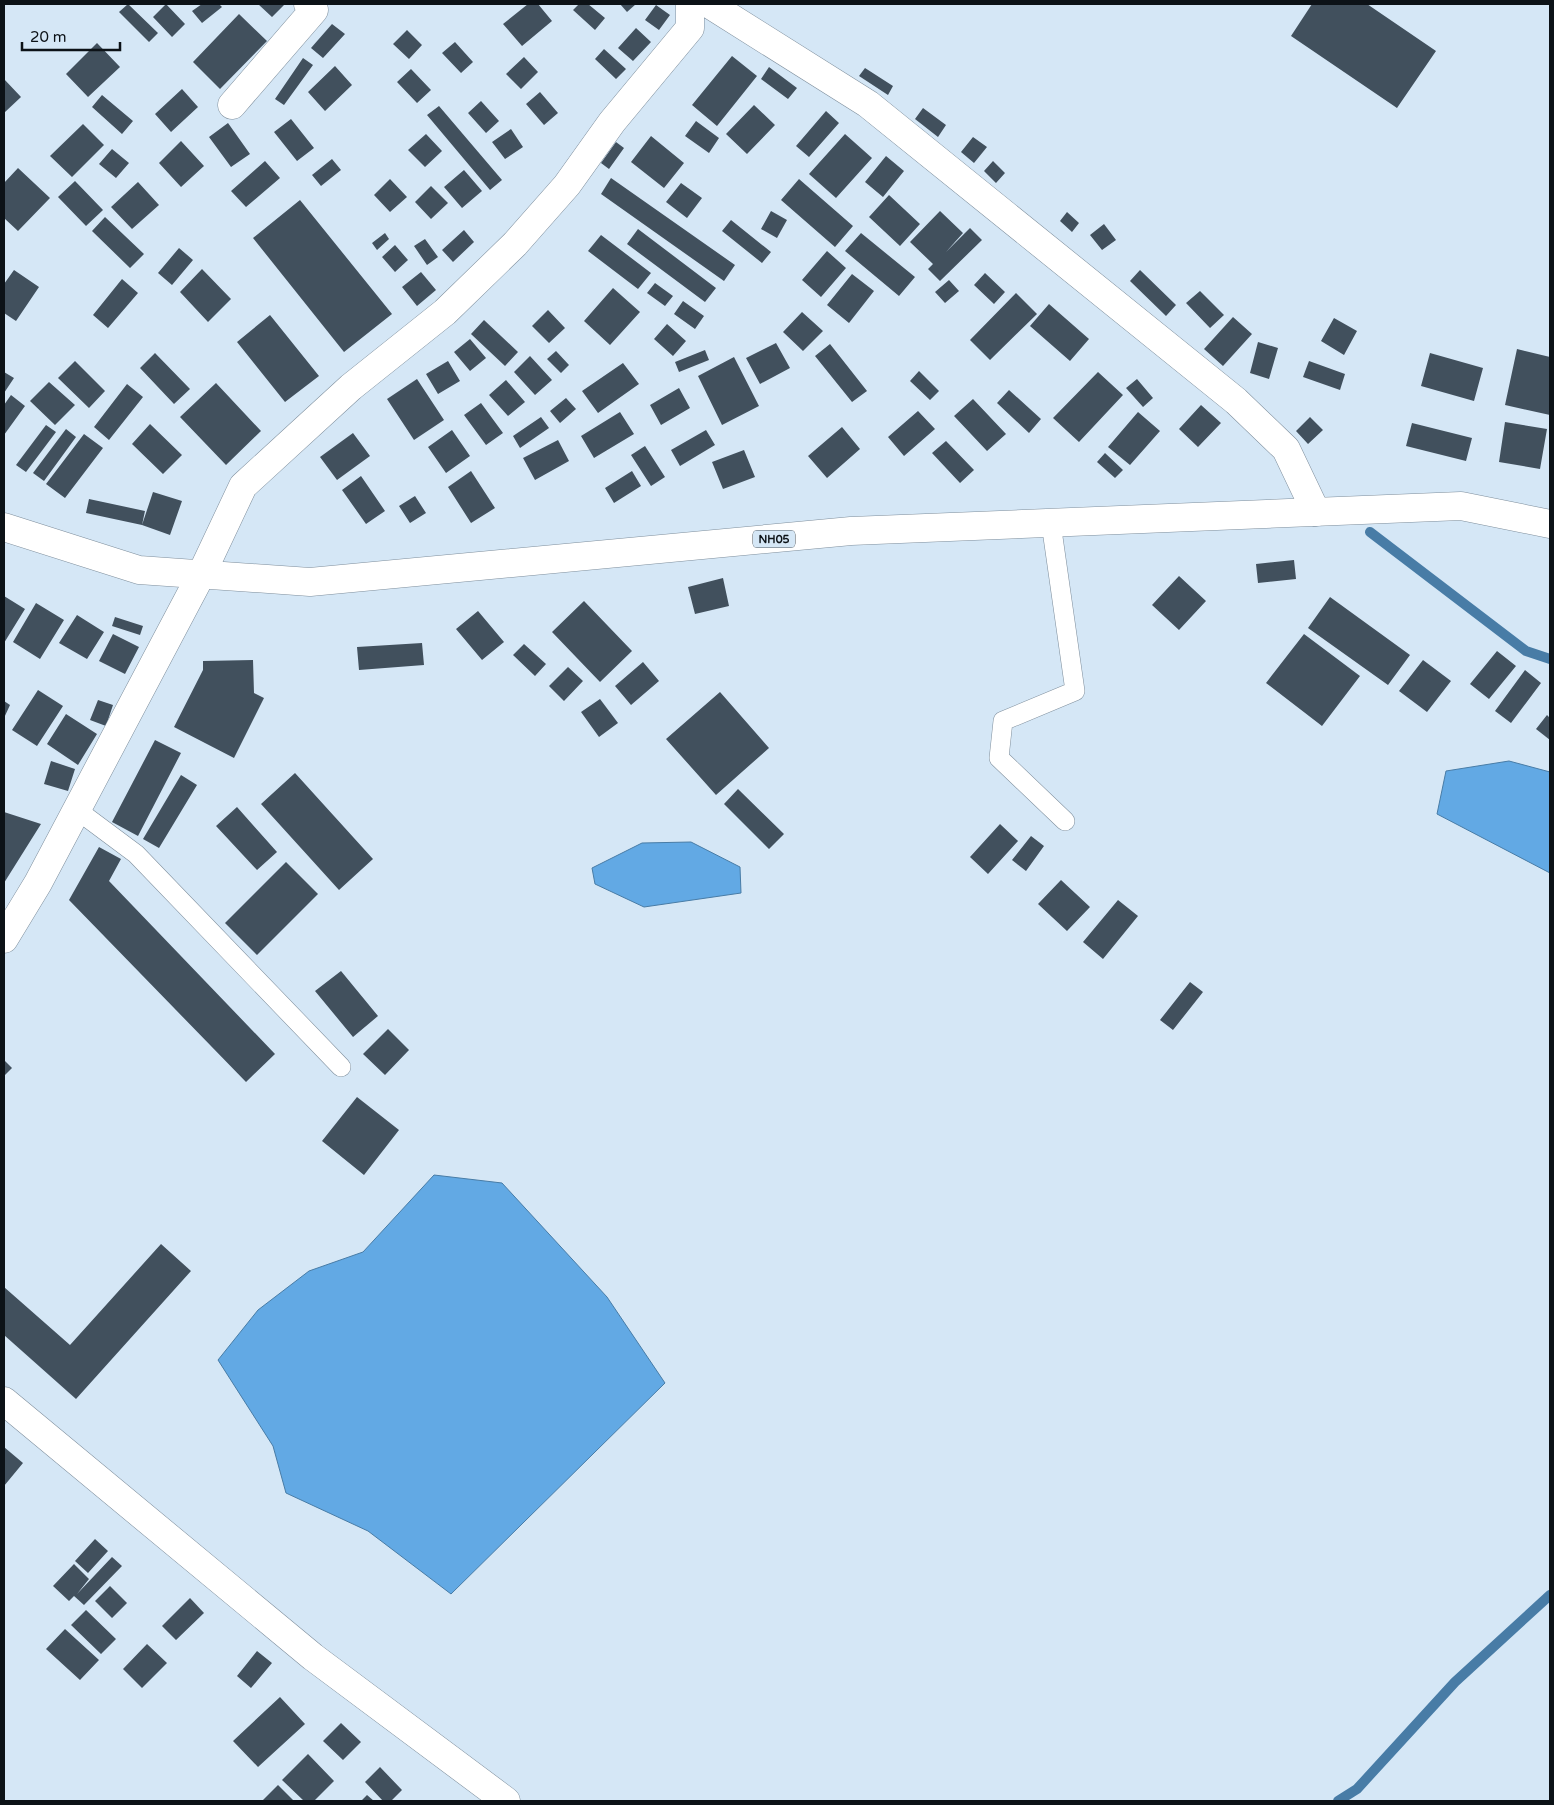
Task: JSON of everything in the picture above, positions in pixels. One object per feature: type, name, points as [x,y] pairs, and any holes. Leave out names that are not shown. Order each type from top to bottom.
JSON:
[{"type":"street","points":[[232,105],[314,10],[308,4]]},
{"type":"street","points":[[4,939],[38,883],[201,575],[243,486],[351,387],[445,312],[515,244],[567,185],[612,122],[690,28],[690,4]]},
{"type":"street","points":[[709,4],[868,104],[1236,401],[1286,449],[1316,512]]},
{"type":"street","name":"NH05","points":[[4,527],[139,570],[310,582],[851,531],[1462,506],[1550,524]]},
{"type":"street","points":[[4,1401],[97,1476],[313,1657],[506,1801]]},
{"type":"lane","points":[[1051,523],[1075,691],[1003,721],[999,758],[1064,821]]},
{"type":"lane","points":[[77,810],[136,854],[342,1067]]},
{"type":"water","points":[[1509,761],[1550,772],[1550,873],[1437,814],[1446,771]]},
{"type":"water","points":[[691,842],[740,867],[741,893],[644,907],[595,884],[592,868],[642,843]]},
{"type":"water","points":[[434,1175],[502,1183],[607,1297],[665,1383],[451,1594],[368,1531],[286,1493],[273,1446],[218,1360],[258,1310],[309,1271],[363,1252]]},
{"type":"building","points":[[128,4],[158,33],[149,42],[119,12]]},
{"type":"building","points":[[166,4],[185,24],[172,37],[153,17]]},
{"type":"building","points":[[202,4],[219,4],[222,7],[202,23],[192,11]]},
{"type":"building","points":[[258,4],[283,4],[284,5],[272,17]]},
{"type":"building","points":[[528,4],[538,4],[552,21],[522,46],[503,24]]},
{"type":"building","points":[[579,4],[588,4],[605,18],[595,30],[573,10]]},
{"type":"building","points":[[620,4],[636,4],[627,12]]},
{"type":"building","points":[[1312,4],[1367,4],[1436,51],[1397,108],[1291,36]]},
{"type":"building","points":[[656,5],[670,15],[659,30],[645,20]]},
{"type":"building","points":[[239,14],[267,41],[220,89],[193,62]]},
{"type":"building","points":[[332,24],[345,34],[323,58],[311,48]]},
{"type":"building","points":[[636,28],[651,42],[633,61],[618,48]]},
{"type":"building","points":[[407,30],[422,45],[409,59],[393,44]]},
{"type":"building","points":[[455,42],[473,62],[461,73],[442,53]]},
{"type":"building","points":[[97,43],[120,67],[88,97],[66,74]]},
{"type":"building","points":[[604,49],[626,69],[616,79],[595,59]]},
{"type":"building","points":[[732,56],[757,76],[717,126],[692,105]]},
{"type":"building","points":[[524,57],[538,72],[521,89],[506,74]]},
{"type":"building","points":[[303,58],[313,65],[284,105],[275,99]]},
{"type":"building","points":[[335,66],[352,85],[325,111],[308,92]]},
{"type":"building","points":[[769,67],[797,88],[788,99],[761,79]]},
{"type":"building","points":[[865,68],[893,86],[888,95],[859,76]]},
{"type":"building","points":[[411,69],[431,90],[417,103],[397,82]]},
{"type":"building","points":[[4,79],[21,97],[4,113]]},
{"type":"building","points":[[182,89],[198,107],[171,132],[155,114]]},
{"type":"building","points":[[540,92],[558,113],[544,125],[526,104]]},
{"type":"building","points":[[102,95],[133,121],[122,134],[92,107]]},
{"type":"building","points":[[481,101],[499,121],[486,133],[468,113]]},
{"type":"building","points":[[754,105],[775,125],[747,154],[726,134]]},
{"type":"building","points":[[439,106],[502,180],[490,190],[427,115]]},
{"type":"building","points":[[923,108],[946,125],[938,137],[915,119]]},
{"type":"building","points":[[826,111],[839,123],[809,157],[796,146]]},
{"type":"building","points":[[291,119],[314,148],[297,161],[274,132]]},
{"type":"building","points":[[696,121],[719,138],[709,153],[685,136]]},
{"type":"building","points":[[228,123],[250,154],[231,167],[209,137]]},
{"type":"building","points":[[83,124],[104,145],[72,177],[50,156]]},
{"type":"building","points":[[511,129],[523,147],[505,159],[492,142]]},
{"type":"building","points":[[426,134],[442,151],[425,167],[408,150]]},
{"type":"building","points":[[845,134],[872,158],[836,198],[809,174]]},
{"type":"building","points":[[651,136],[684,163],[664,188],[631,162]]},
{"type":"building","points":[[973,137],[987,147],[974,163],[961,152]]},
{"type":"building","points":[[181,141],[204,166],[181,187],[159,163]]},
{"type":"building","points":[[616,142],[624,148],[609,169],[601,163]]},
{"type":"building","points":[[112,149],[129,163],[116,178],[99,164]]},
{"type":"building","points":[[886,156],[904,171],[883,197],[865,182]]},
{"type":"building","points":[[332,159],[341,170],[321,186],[312,175]]},
{"type":"building","points":[[265,161],[280,178],[246,207],[231,191]]},
{"type":"building","points":[[993,161],[1005,173],[996,183],[984,171]]},
{"type":"building","points":[[18,168],[50,198],[18,231],[4,218],[4,183]]},
{"type":"building","points":[[464,170],[482,191],[462,208],[444,187]]},
{"type":"building","points":[[611,178],[735,265],[724,281],[601,194]]},
{"type":"building","points":[[390,179],[407,197],[390,212],[374,195]]},
{"type":"building","points":[[799,179],[853,226],[835,247],[781,200]]},
{"type":"building","points":[[75,181],[103,210],[86,226],[58,197]]},
{"type":"building","points":[[138,182],[159,205],[132,229],[111,207]]},
{"type":"building","points":[[681,183],[702,198],[687,218],[666,202]]},
{"type":"building","points":[[431,186],[448,203],[431,219],[415,202]]},
{"type":"building","points":[[889,195],[920,224],[900,246],[869,217]]},
{"type":"building","points":[[300,200],[392,314],[344,352],[253,238]]},
{"type":"building","points":[[771,211],[787,220],[777,238],[761,229]]},
{"type":"building","points":[[940,211],[963,233],[946,252],[970,228],[982,240],[940,281],[928,269],[933,264],[910,242]]},
{"type":"building","points":[[1067,212],[1079,223],[1072,232],[1060,221]]},
{"type":"building","points":[[105,217],[144,254],[130,268],[92,231]]},
{"type":"building","points":[[731,220],[771,252],[762,263],[722,231]]},
{"type":"building","points":[[1104,224],[1116,240],[1102,250],[1090,235]]},
{"type":"building","points":[[638,229],[716,288],[705,302],[627,244]]},
{"type":"building","points":[[464,230],[474,242],[453,262],[442,250]]},
{"type":"building","points":[[385,233],[389,239],[377,250],[372,243]]},
{"type":"building","points":[[861,233],[915,277],[899,296],[845,251]]},
{"type":"building","points":[[601,235],[651,273],[638,289],[588,251]]},
{"type":"building","points":[[425,239],[438,257],[427,265],[414,246]]},
{"type":"building","points":[[395,245],[408,260],[395,272],[382,257]]},
{"type":"building","points":[[179,248],[193,260],[172,285],[158,273]]},
{"type":"building","points":[[827,251],[846,268],[821,297],[802,280]]},
{"type":"building","points":[[202,269],[231,299],[208,322],[180,292]]},
{"type":"building","points":[[14,270],[39,287],[16,321],[4,313],[4,284]]},
{"type":"building","points":[[1140,270],[1176,305],[1166,316],[1130,281]]},
{"type":"building","points":[[421,272],[436,290],[417,306],[402,287]]},
{"type":"building","points":[[985,273],[1005,292],[994,304],[974,285]]},
{"type":"building","points":[[852,274],[874,291],[849,323],[827,305]]},
{"type":"building","points":[[122,279],[138,293],[108,328],[93,315]]},
{"type":"building","points":[[949,280],[959,291],[945,303],[935,292]]},
{"type":"building","points":[[655,283],[673,296],[665,306],[647,293]]},
{"type":"building","points":[[613,288],[640,312],[610,345],[584,321]]},
{"type":"building","points":[[1200,291],[1224,315],[1210,328],[1186,303]]},
{"type":"building","points":[[1016,293],[1037,314],[990,360],[970,340]]},
{"type":"building","points":[[683,301],[704,316],[695,329],[674,314]]},
{"type":"building","points":[[1049,304],[1089,339],[1070,361],[1030,326]]},
{"type":"building","points":[[548,310],[565,328],[549,343],[532,326]]},
{"type":"building","points":[[802,312],[823,331],[803,351],[783,332]]},
{"type":"building","points":[[270,315],[319,376],[285,402],[237,342]]},
{"type":"building","points":[[1233,317],[1252,334],[1223,366],[1204,349]]},
{"type":"building","points":[[1334,318],[1357,331],[1344,355],[1321,341]]},
{"type":"building","points":[[484,320],[518,352],[505,366],[471,334]]},
{"type":"building","points":[[667,324],[686,341],[673,356],[654,339]]},
{"type":"building","points":[[470,339],[486,358],[470,371],[454,352]]},
{"type":"building","points":[[1258,342],[1278,348],[1269,379],[1250,373]]},
{"type":"building","points":[[776,343],[790,368],[760,384],[746,358]]},
{"type":"building","points":[[830,344],[867,391],[852,402],[815,356]]},
{"type":"building","points":[[1517,349],[1550,357],[1550,415],[1505,405]]},
{"type":"building","points":[[705,350],[709,360],[679,372],[675,362]]},
{"type":"building","points":[[556,351],[569,365],[561,373],[547,359]]},
{"type":"building","points":[[155,353],[190,389],[174,404],[140,368]]},
{"type":"building","points":[[1430,353],[1483,368],[1474,401],[1421,386]]},
{"type":"building","points":[[530,356],[552,380],[535,395],[514,372]]},
{"type":"building","points":[[734,357],[759,406],[722,425],[698,376]]},
{"type":"building","points":[[75,361],[105,391],[89,408],[58,378]]},
{"type":"building","points":[[448,361],[460,381],[438,394],[426,374]]},
{"type":"building","points":[[1309,361],[1345,374],[1340,390],[1303,377]]},
{"type":"building","points":[[623,363],[639,384],[598,413],[582,391]]},
{"type":"building","points":[[919,371],[939,391],[930,400],[910,381]]},
{"type":"building","points":[[4,372],[14,378],[4,393]]},
{"type":"building","points":[[1098,372],[1123,395],[1079,442],[1053,418]]},
{"type":"building","points":[[417,379],[444,420],[414,440],[387,399]]},
{"type":"building","points":[[1137,379],[1153,398],[1143,407],[1126,388]]},
{"type":"building","points":[[506,380],[525,402],[508,416],[489,395]]},
{"type":"building","points":[[49,382],[75,405],[55,425],[30,401]]},
{"type":"building","points":[[216,383],[261,431],[226,465],[180,417]]},
{"type":"building","points":[[127,384],[143,397],[109,440],[94,427]]},
{"type":"building","points":[[679,388],[690,408],[661,425],[650,405]]},
{"type":"building","points":[[1009,390],[1041,419],[1029,433],[997,403]]},
{"type":"building","points":[[11,395],[25,406],[4,435],[4,405]]},
{"type":"building","points":[[566,398],[576,409],[560,423],[550,411]]},
{"type":"building","points":[[973,399],[1006,434],[987,451],[954,416]]},
{"type":"building","points":[[481,403],[503,433],[486,445],[464,415]]},
{"type":"building","points":[[1201,405],[1221,423],[1198,447],[1179,429]]},
{"type":"building","points":[[918,411],[935,429],[904,456],[888,437]]},
{"type":"building","points":[[620,412],[634,434],[594,458],[581,436]]},
{"type":"building","points":[[1138,412],[1160,431],[1130,465],[1108,447]]},
{"type":"building","points":[[541,417],[549,428],[520,448],[513,436]]},
{"type":"building","points":[[1310,417],[1323,430],[1308,444],[1296,431]]},
{"type":"building","points":[[1505,422],[1547,429],[1540,469],[1499,462]]},
{"type":"building","points":[[1412,423],[1472,438],[1466,461],[1406,446]]},
{"type":"building","points":[[150,424],[182,455],[163,474],[132,444]]},
{"type":"building","points":[[46,425],[56,432],[26,472],[16,465]]},
{"type":"building","points":[[842,427],[860,449],[827,478],[808,456]]},
{"type":"building","points":[[66,429],[76,437],[44,481],[33,473]]},
{"type":"building","points":[[452,430],[470,456],[446,473],[428,447]]},
{"type":"building","points":[[706,430],[715,445],[680,466],[671,450]]},
{"type":"building","points":[[353,433],[370,456],[337,480],[320,457]]},
{"type":"building","points":[[84,434],[103,448],[65,498],[46,484]]},
{"type":"building","points":[[558,440],[569,461],[535,480],[523,458]]},
{"type":"building","points":[[946,441],[974,470],[960,483],[932,453]]},
{"type":"building","points":[[645,446],[665,477],[651,486],[631,455]]},
{"type":"building","points":[[744,450],[755,477],[723,489],[712,462]]},
{"type":"building","points":[[1105,453],[1123,470],[1115,478],[1097,462]]},
{"type":"building","points":[[471,471],[495,508],[471,523],[448,487]]},
{"type":"building","points":[[632,471],[641,486],[614,503],[605,488]]},
{"type":"building","points":[[361,476],[385,511],[366,524],[342,490]]},
{"type":"building","points":[[153,492],[182,501],[170,535],[142,525]]},
{"type":"building","points":[[415,496],[426,513],[410,523],[399,506]]},
{"type":"building","points":[[89,499],[145,511],[142,525],[86,513]]},
{"type":"building","points":[[1294,560],[1296,579],[1258,583],[1256,564]]},
{"type":"building","points":[[1179,576],[1206,601],[1179,630],[1152,605]]},
{"type":"building","points":[[723,578],[729,606],[695,614],[688,587]]},
{"type":"building","points":[[4,596],[25,609],[4,643]]},
{"type":"building","points":[[1330,597],[1410,655],[1388,685],[1308,628]]},
{"type":"building","points":[[584,601],[632,651],[600,682],[552,632]]},
{"type":"building","points":[[36,603],[64,620],[40,659],[13,642]]},
{"type":"building","points":[[478,611],[504,642],[482,660],[456,629]]},
{"type":"building","points":[[77,615],[104,632],[87,659],[59,643]]},
{"type":"building","points":[[115,617],[143,626],[140,635],[112,626]]},
{"type":"building","points":[[113,634],[139,647],[125,674],[99,661]]},
{"type":"building","points":[[1304,634],[1360,676],[1322,726],[1266,683]]},
{"type":"building","points":[[422,643],[424,665],[359,670],[357,647]]},
{"type":"building","points":[[524,644],[546,664],[535,676],[513,655]]},
{"type":"building","points":[[1497,651],[1516,666],[1489,699],[1470,684]]},
{"type":"building","points":[[253,660],[254,693],[264,698],[234,758],[174,727],[203,670],[203,661]]},
{"type":"building","points":[[1423,660],[1451,681],[1427,712],[1399,691]]},
{"type":"building","points":[[643,662],[659,681],[631,705],[615,686]]},
{"type":"building","points":[[568,667],[583,681],[564,701],[549,686]]},
{"type":"building","points":[[1525,670],[1541,683],[1511,723],[1495,711]]},
{"type":"building","points":[[38,690],[63,706],[37,746],[12,730]]},
{"type":"building","points":[[720,692],[769,748],[716,795],[666,739]]},
{"type":"building","points":[[600,699],[618,723],[599,737],[581,712]]},
{"type":"building","points":[[98,700],[113,705],[106,726],[90,720]]},
{"type":"building","points":[[4,701],[10,705],[4,718]]},
{"type":"building","points":[[66,714],[97,734],[78,765],[47,744]]},
{"type":"building","points":[[1547,715],[1550,718],[1550,740],[1536,729]]},
{"type":"building","points":[[155,740],[181,753],[138,836],[112,822]]},
{"type":"building","points":[[51,761],[75,769],[68,791],[44,784]]},
{"type":"building","points":[[295,773],[373,859],[339,890],[261,804]]},
{"type":"building","points":[[181,775],[197,785],[159,848],[143,839]]},
{"type":"building","points":[[738,789],[784,834],[769,849],[724,804]]},
{"type":"building","points":[[237,807],[277,852],[257,870],[216,826]]},
{"type":"building","points":[[4,812],[41,824],[4,883]]},
{"type":"building","points":[[1000,824],[1018,841],[988,874],[970,857]]},
{"type":"building","points":[[1031,836],[1044,846],[1026,871],[1012,860]]},
{"type":"building","points":[[99,847],[121,859],[109,881],[275,1054],[246,1082],[69,900]]},
{"type":"building","points":[[286,862],[318,894],[257,955],[225,923]]},
{"type":"building","points":[[1061,880],[1090,907],[1067,931],[1038,904]]},
{"type":"building","points":[[1118,900],[1138,916],[1103,959],[1083,942]]},
{"type":"building","points":[[341,971],[378,1016],[353,1037],[315,991]]},
{"type":"building","points":[[1190,982],[1203,992],[1173,1030],[1160,1020]]},
{"type":"building","points":[[388,1029],[409,1050],[385,1075],[363,1054]]},
{"type":"building","points":[[4,1060],[12,1068],[4,1076]]},
{"type":"building","points":[[357,1097],[399,1130],[364,1175],[322,1141]]},
{"type":"building","points":[[161,1244],[191,1271],[76,1399],[4,1335],[4,1287],[70,1345]]},
{"type":"building","points":[[4,1447],[23,1463],[4,1486]]},
{"type":"building","points":[[95,1539],[108,1551],[88,1573],[75,1561]]},
{"type":"building","points":[[112,1557],[122,1566],[84,1605],[74,1596],[69,1601],[53,1586],[74,1564],[89,1579],[77,1594]]},
{"type":"building","points":[[110,1586],[127,1603],[112,1618],[95,1601]]},
{"type":"building","points":[[190,1598],[204,1613],[176,1640],[162,1626]]},
{"type":"building","points":[[86,1610],[116,1639],[101,1654],[71,1625]]},
{"type":"building","points":[[65,1629],[99,1660],[80,1680],[46,1649]]},
{"type":"building","points":[[147,1644],[167,1663],[142,1688],[123,1669]]},
{"type":"building","points":[[257,1651],[272,1663],[251,1688],[237,1676]]},
{"type":"building","points":[[280,1697],[305,1724],[258,1767],[233,1741]]},
{"type":"building","points":[[341,1723],[361,1742],[343,1760],[323,1741]]},
{"type":"building","points":[[308,1754],[334,1781],[314,1801],[304,1801],[282,1780]]},
{"type":"building","points":[[380,1767],[402,1790],[391,1801],[383,1801],[365,1782]]},
{"type":"building","points":[[278,1785],[294,1801],[262,1801]]},
{"type":"building","points":[[367,1795],[374,1801],[361,1801]]},
{"type":"waterway","points":[[1370,532],[1526,651],[1550,659]]},
{"type":"waterway","points":[[1338,1801],[1357,1789],[1455,1682],[1550,1595]]}]
